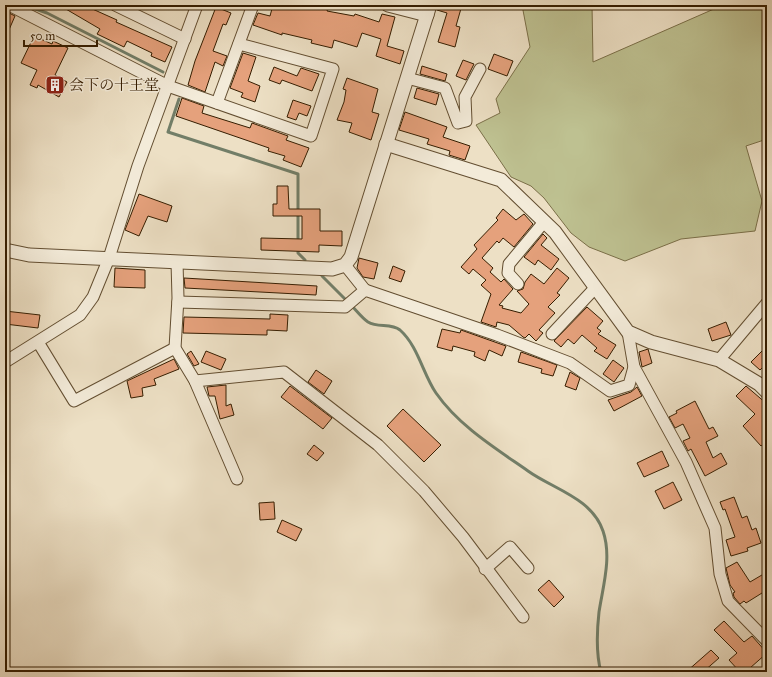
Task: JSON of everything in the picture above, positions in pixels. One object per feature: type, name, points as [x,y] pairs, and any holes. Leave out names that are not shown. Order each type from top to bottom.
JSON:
[{"type":"street","points":[[9,5],[168,86],[311,136],[333,69],[239,44]]},
{"type":"street","points":[[115,5],[185,39]]},
{"type":"street","points":[[5,362],[80,315],[93,297],[109,258],[138,166],[197,5]]},
{"type":"street","points":[[217,103],[253,5]]},
{"type":"street","points":[[5,250],[29,255],[332,269],[345,265],[351,257],[428,10],[388,5]]},
{"type":"street","points":[[407,78],[445,88],[458,123],[466,121],[465,97],[480,68]]},
{"type":"street","points":[[386,144],[501,180],[555,232],[628,332],[634,367],[686,462],[715,528],[720,574],[728,601],[767,641]]},
{"type":"street","points":[[518,284],[508,273],[509,264],[544,222]]},
{"type":"street","points":[[177,262],[178,302],[175,348],[195,381],[237,479]]},
{"type":"street","points":[[345,265],[365,290],[497,335],[570,363],[610,391],[629,385],[634,367]]},
{"type":"street","points":[[552,334],[595,288]]},
{"type":"street","points":[[178,302],[345,307],[365,290]]},
{"type":"street","points":[[719,360],[767,303]]},
{"type":"street","points":[[628,332],[651,342],[719,360],[759,384],[767,392]]},
{"type":"street","points":[[38,342],[74,401],[175,348]]},
{"type":"street","points":[[195,381],[284,372],[378,446],[424,492],[462,537],[523,617]]},
{"type":"street","points":[[486,569],[510,547],[528,568]]},
{"type":"green space","points":[[522,5],[592,5],[593,62],[723,5],[767,5],[767,139],[746,146],[762,201],[755,231],[681,239],[625,261],[589,247],[571,233],[544,198],[531,186],[511,177],[476,125],[500,113],[496,99],[530,47]]},
{"type":"building","points":[[59,5],[89,5],[88,7],[117,20],[116,22],[172,47],[165,62],[151,56],[152,53],[127,41],[124,47],[97,34],[100,29]]},
{"type":"building","points":[[273,5],[312,5],[328,8],[327,11],[354,16],[355,14],[379,22],[382,14],[395,17],[387,46],[404,51],[400,64],[376,56],[381,39],[362,33],[357,47],[334,40],[332,48],[311,43],[312,40],[282,33],[282,35],[253,25],[258,13],[270,16]]},
{"type":"building","points":[[438,5],[462,5],[456,26],[460,27],[455,47],[438,42],[447,13],[437,10]]},
{"type":"building","points":[[216,7],[231,13],[226,25],[223,24],[213,51],[227,56],[223,66],[215,62],[205,92],[188,85],[195,61]]},
{"type":"building","points":[[5,11],[15,16],[5,39]]},
{"type":"building","points":[[34,36],[52,44],[53,41],[68,48],[55,75],[67,82],[59,97],[38,85],[37,88],[30,85],[37,70],[21,63]]},
{"type":"building","points":[[243,53],[256,57],[248,81],[260,86],[255,102],[241,97],[243,93],[230,88]]},
{"type":"building","points":[[494,54],[513,61],[507,76],[488,69]]},
{"type":"building","points":[[463,60],[474,64],[466,80],[456,76]]},
{"type":"building","points":[[422,66],[447,74],[445,81],[420,74]]},
{"type":"building","points":[[274,67],[297,76],[301,68],[319,74],[312,91],[282,80],[280,84],[269,80]]},
{"type":"building","points":[[347,78],[378,89],[372,112],[379,114],[371,140],[349,132],[352,123],[337,120],[344,102],[346,90],[343,89]]},
{"type":"building","points":[[417,88],[439,94],[436,105],[414,98]]},
{"type":"building","points":[[182,98],[204,106],[202,113],[250,128],[252,123],[288,136],[286,140],[309,148],[301,167],[283,160],[285,156],[268,151],[269,148],[176,116]]},
{"type":"building","points":[[293,100],[311,106],[307,116],[299,113],[296,120],[287,117]]},
{"type":"building","points":[[405,112],[447,127],[443,137],[470,146],[465,160],[449,155],[450,151],[427,144],[429,139],[399,130]]},
{"type":"building","points":[[277,186],[288,186],[289,209],[320,209],[320,231],[342,231],[342,246],[319,245],[319,252],[261,250],[261,238],[302,239],[302,216],[273,216],[273,204],[277,204]]},
{"type":"building","points":[[139,194],[172,206],[167,222],[148,216],[139,236],[125,230]]},
{"type":"building","points":[[503,209],[516,220],[524,214],[533,224],[514,247],[503,238],[499,243],[497,241],[482,258],[493,268],[490,272],[501,282],[504,279],[513,289],[499,305],[503,306],[502,308],[521,313],[529,304],[517,291],[523,289],[525,282],[531,274],[544,284],[557,268],[569,278],[557,293],[560,295],[548,307],[555,313],[539,330],[543,333],[536,341],[529,334],[525,338],[523,337],[509,325],[497,322],[496,327],[481,322],[491,294],[481,285],[486,280],[473,269],[469,274],[461,267],[477,249],[474,245],[498,220],[496,218]]},
{"type":"building","points":[[543,234],[547,238],[541,245],[559,259],[551,270],[538,260],[535,265],[524,257]]},
{"type":"building","points":[[359,258],[378,263],[374,279],[363,277],[357,268]]},
{"type":"building","points":[[393,266],[405,271],[401,282],[389,278]]},
{"type":"building","points":[[115,268],[145,270],[145,288],[114,287]]},
{"type":"building","points":[[184,278],[317,286],[316,295],[185,288]]},
{"type":"building","points":[[587,307],[603,321],[597,328],[601,331],[598,334],[616,345],[607,359],[594,351],[597,348],[582,335],[574,344],[568,339],[561,347],[554,341]]},
{"type":"building","points":[[5,311],[40,315],[38,328],[5,324]]},
{"type":"building","points":[[270,314],[288,315],[287,331],[267,330],[267,335],[183,333],[184,317],[270,319]]},
{"type":"building","points":[[726,322],[731,335],[712,341],[708,329]]},
{"type":"building","points":[[442,329],[460,333],[461,330],[506,346],[502,356],[489,350],[485,361],[474,356],[475,352],[453,346],[452,351],[437,347]]},
{"type":"building","points":[[648,349],[652,363],[642,367],[639,352]]},
{"type":"building","points":[[191,351],[199,364],[194,366],[187,354]]},
{"type":"building","points":[[206,351],[226,359],[221,370],[201,362]]},
{"type":"building","points":[[762,351],[767,356],[767,363],[760,370],[751,362]]},
{"type":"building","points":[[521,352],[557,365],[553,376],[541,373],[542,369],[518,362]]},
{"type":"building","points":[[174,359],[179,369],[154,379],[156,385],[142,388],[143,396],[131,398],[127,381]]},
{"type":"building","points":[[613,360],[624,368],[614,382],[603,374]]},
{"type":"building","points":[[316,370],[332,381],[324,394],[308,382]]},
{"type":"building","points":[[570,372],[580,378],[576,390],[565,386]]},
{"type":"building","points":[[226,385],[226,406],[231,404],[234,415],[220,419],[215,396],[209,396],[207,387]]},
{"type":"building","points":[[290,386],[332,418],[323,429],[281,397]]},
{"type":"building","points":[[746,386],[767,404],[767,441],[761,446],[743,426],[755,414],[736,396]]},
{"type":"building","points":[[637,387],[642,396],[614,411],[608,400],[631,392]]},
{"type":"building","points":[[695,401],[709,429],[713,427],[718,436],[706,442],[713,458],[721,453],[727,464],[705,476],[691,449],[688,451],[683,441],[690,438],[683,424],[675,428],[669,417],[677,413],[676,411]]},
{"type":"building","points":[[403,409],[441,445],[424,462],[387,426]]},
{"type":"building","points":[[314,445],[324,453],[317,461],[307,454]]},
{"type":"building","points":[[662,451],[669,466],[644,477],[637,463]]},
{"type":"building","points":[[673,482],[682,500],[664,509],[655,491]]},
{"type":"building","points":[[734,497],[742,518],[747,516],[752,530],[756,528],[761,543],[747,548],[748,551],[731,556],[726,540],[735,537],[725,509],[723,510],[720,502]]},
{"type":"building","points":[[274,502],[275,519],[260,520],[259,503]]},
{"type":"building","points":[[282,520],[302,529],[296,541],[277,532]]},
{"type":"building","points":[[737,562],[750,582],[767,572],[767,602],[762,593],[746,603],[744,601],[740,604],[734,597],[733,593],[735,592],[730,585],[726,568]]},
{"type":"building","points":[[549,580],[564,597],[554,607],[538,590]]},
{"type":"building","points":[[724,621],[744,642],[752,636],[767,653],[750,668],[754,672],[740,672],[729,660],[737,653],[714,630]]},
{"type":"building","points":[[711,650],[719,658],[703,672],[686,672]]},
{"type":"waterway","points":[[24,5],[47,13],[163,72]]},
{"type":"waterway","points":[[179,99],[168,132],[298,174],[298,243]]},
{"type":"waterway","points":[[298,249],[298,253],[305,260]]},
{"type":"waterway","points":[[322,276],[347,301]]},
{"type":"waterway","points":[[351,305],[368,322],[376,325],[393,327],[400,330],[416,352],[436,393],[455,416],[478,436],[528,471],[581,502],[598,520],[606,541],[607,551],[606,572],[599,612],[597,642],[601,672]]},
{"type":"place","name":"会下の十王堂","points":[[55,85]]}]
